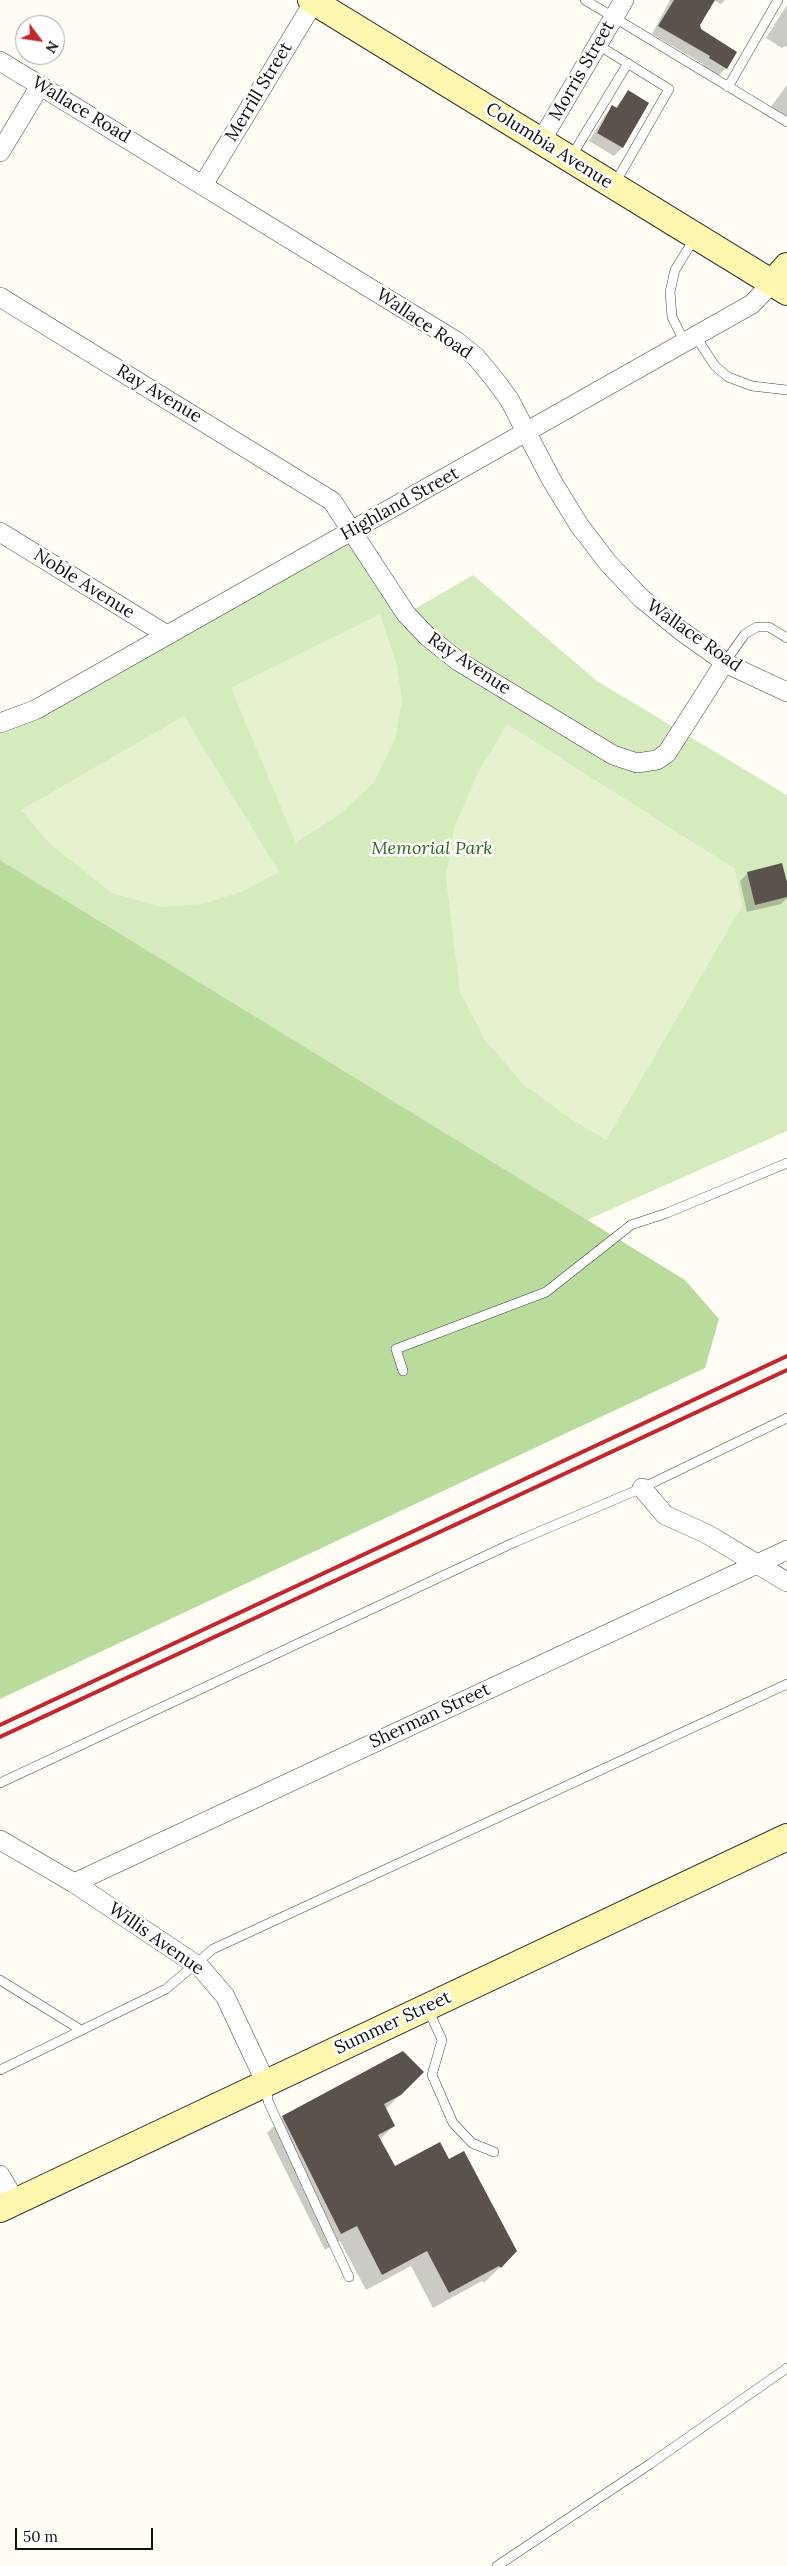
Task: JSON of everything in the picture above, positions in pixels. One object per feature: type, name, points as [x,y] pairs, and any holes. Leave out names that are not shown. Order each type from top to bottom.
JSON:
[{"type":"street","name":"Morris Street","points":[[541,141],[624,0]]},
{"type":"street","name":"Columbia Avenue","points":[[313,1],[696,236],[782,280]]},
{"type":"street","name":"Merrill Street","points":[[203,185],[313,1]]},
{"type":"street","name":"Wallace Road","points":[[0,61],[456,341],[476,357],[509,399],[579,525],[608,564],[641,598],[680,630],[725,662],[787,692]]},
{"type":"street","points":[[0,152],[40,86]]},
{"type":"street","name":"Highland Street","points":[[0,723],[35,710],[527,433],[752,304],[782,280]]},
{"type":"street","name":"Ray Avenue","points":[[0,297],[321,493],[336,506],[406,614],[427,636],[458,661],[625,760],[647,762],[657,760],[667,752],[725,662]]},
{"type":"street","name":"Noble Avenue","points":[[0,532],[167,635]]},
{"type":"street","points":[[642,1488],[665,1515],[706,1534],[758,1563],[787,1582]]},
{"type":"street","name":"Sherman Street","points":[[74,1883],[787,1550]]},
{"type":"street","name":"Summer Street","points":[[8,2206],[266,2082],[787,1837]]},
{"type":"street","name":"Willis Avenue","points":[[0,1840],[74,1883],[195,1963],[225,1996],[266,2082]]},
{"type":"street","points":[[0,2174],[8,2206]]},
{"type":"lane","points":[[585,0],[787,122]]},
{"type":"lane","points":[[728,87],[778,0]]},
{"type":"lane","points":[[598,44],[669,88],[613,186]]},
{"type":"lane","points":[[570,159],[628,63]]},
{"type":"lane","points":[[696,236],[675,270],[670,292],[672,317],[690,340],[728,377],[752,386],[787,390]]},
{"type":"lane","points":[[725,662],[745,634],[757,627],[769,627],[787,638]]},
{"type":"lane","points":[[403,1371],[396,1349],[546,1292],[631,1225],[667,1214],[787,1163]]},
{"type":"lane","points":[[0,1783],[515,1542],[642,1488],[787,1418]]},
{"type":"lane","points":[[0,2070],[166,1989],[213,1949],[787,1684]]},
{"type":"lane","points":[[0,1980],[81,2030]]},
{"type":"lane","points":[[426,2007],[442,2040],[432,2075],[453,2123],[472,2143],[494,2152]]},
{"type":"lane","points":[[266,2082],[268,2102],[349,2277]]},
{"type":"lane","points":[[497,2566],[650,2464],[787,2368]]},
{"type":"green space","name":"Memorial Park","points":[[353,530],[406,614],[473,575],[597,681],[787,795],[787,1131],[587,1220],[0,860],[0,723]]},
{"type":"green space","points":[[380,614],[397,665],[402,701],[395,739],[374,782],[339,815],[296,843],[231,688]]},
{"type":"green space","points":[[184,716],[279,872],[241,892],[202,904],[162,907],[112,893],[50,844],[21,810]]},
{"type":"green space","points":[[507,724],[735,869],[742,906],[606,1140],[571,1119],[524,1085],[485,1040],[460,992],[446,878],[454,828],[478,773]]},
{"type":"green space","points":[[0,860],[685,1280],[719,1319],[705,1368],[0,1699]]},
{"type":"building","points":[[674,0],[715,0],[700,25],[701,29],[737,52],[727,69],[709,58],[710,56],[658,26]]},
{"type":"building","points":[[628,90],[649,103],[623,148],[597,133],[612,105],[617,108]]},
{"type":"building","points":[[782,863],[787,882],[787,897],[755,905],[747,872]]},
{"type":"building","points":[[403,2051],[424,2072],[401,2095],[384,2104],[395,2126],[378,2135],[395,2166],[440,2142],[449,2159],[464,2151],[517,2251],[501,2268],[499,2266],[449,2293],[427,2251],[382,2275],[357,2226],[341,2234],[282,2116]]},
{"type":"railway","points":[[0,1725],[787,1356]]},
{"type":"railway","points":[[0,1737],[787,1370]]}]
